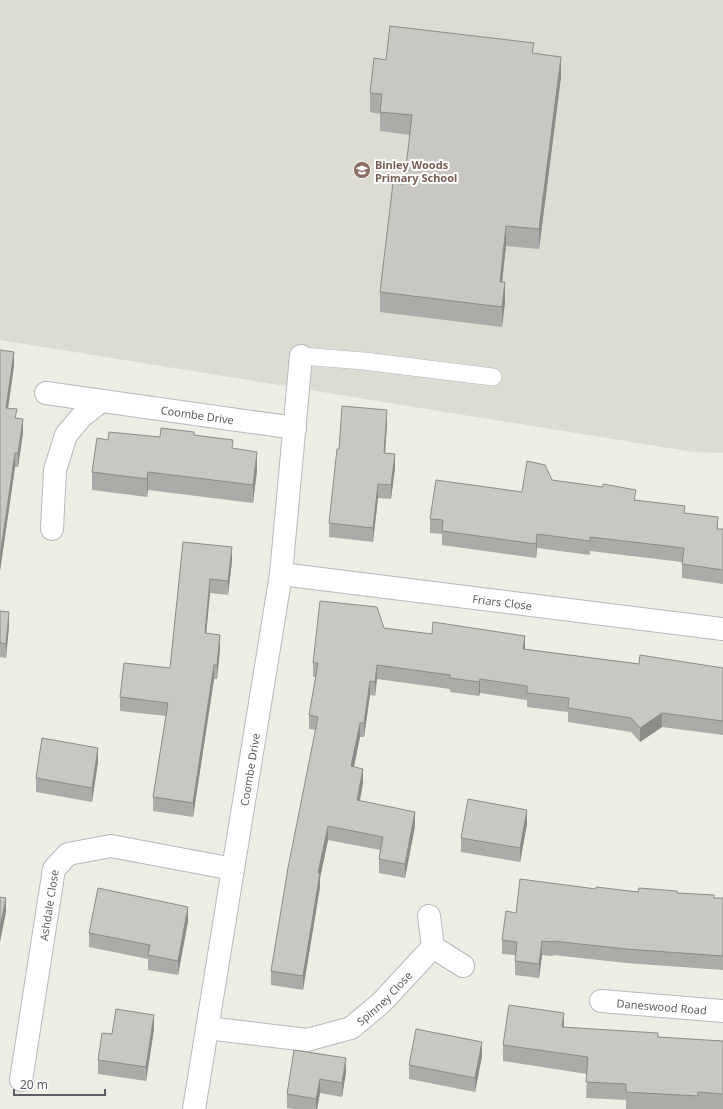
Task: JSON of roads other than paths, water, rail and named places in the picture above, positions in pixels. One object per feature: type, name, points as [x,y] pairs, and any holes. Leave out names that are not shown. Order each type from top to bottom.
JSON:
[{"type":"street","name":"Coombe Drive","points":[[194,1109],[281,574],[302,356]]},
{"type":"street","name":"Coombe Drive","points":[[46,393],[100,402],[295,428]]},
{"type":"street","points":[[52,529],[55,470],[66,435],[82,416],[100,402]]},
{"type":"street","name":"Friars Close","points":[[281,574],[723,629]]},
{"type":"street","name":"Ashdale Close","points":[[21,1080],[54,869],[68,854],[111,846],[233,869]]},
{"type":"street","points":[[429,916],[432,947],[463,966]]},
{"type":"street","name":"Spinney Close","points":[[207,1028],[307,1040],[351,1028],[381,1003],[432,947]]},
{"type":"street","name":"Daneswood Road","points":[[601,1001],[723,1011]]},
{"type":"lane","points":[[302,356],[364,361],[493,377]]},
{"type":"place","name":"Binley Woods Primary School","points":[[362,170]]}]
